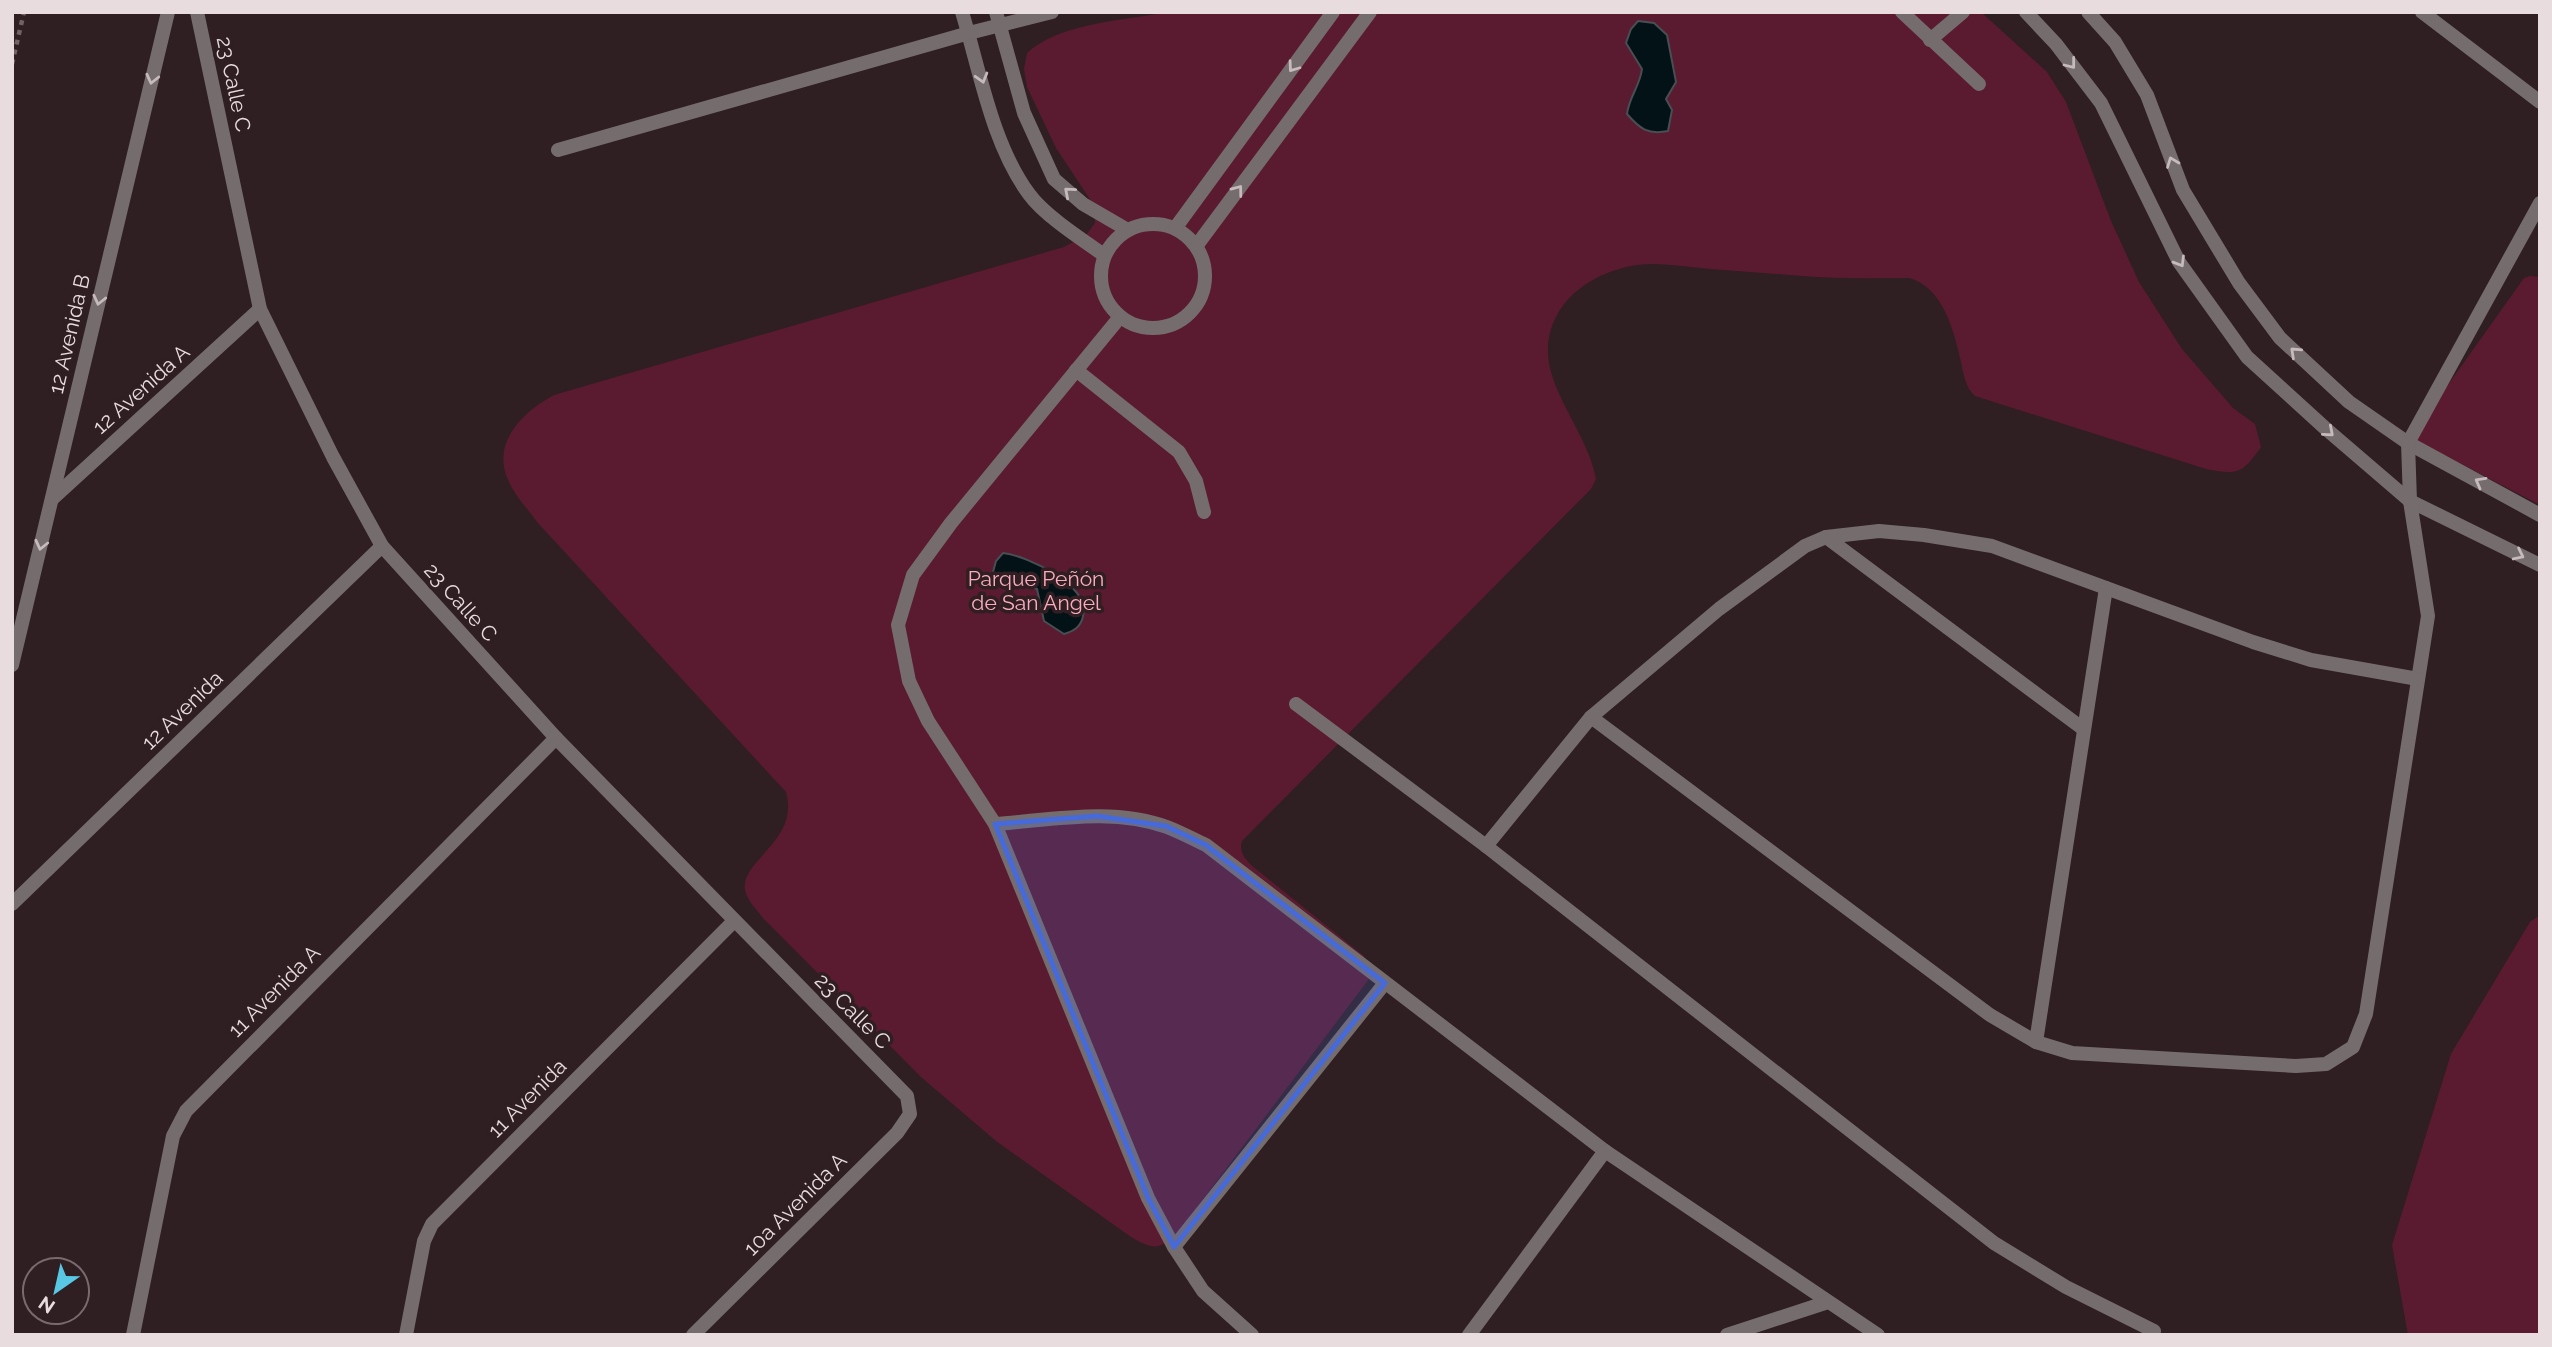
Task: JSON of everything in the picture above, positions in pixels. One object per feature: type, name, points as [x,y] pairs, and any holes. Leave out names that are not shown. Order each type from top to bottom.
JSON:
[{"type":"street","name":"12 Avenida B","points":[[12,665],[167,12]]},
{"type":"street","name":"23 Calle C","points":[[197,12],[260,309],[332,457],[382,546],[556,738],[907,1096]]},
{"type":"street","points":[[962,12],[1002,147],[1029,195],[1070,231],[1104,255]]},
{"type":"street","points":[[558,150],[969,33],[998,19],[1052,12]]},
{"type":"street","points":[[1175,227],[1333,12]]},
{"type":"street","points":[[1197,245],[1370,12]]},
{"type":"street","points":[[1902,12],[1979,85]]},
{"type":"street","points":[[1930,40],[1963,12]]},
{"type":"street","points":[[2026,12],[2056,44],[2101,103],[2179,262],[2247,356],[2410,501],[2540,565]]},
{"type":"street","points":[[2088,12],[2115,42],[2147,95],[2183,190],[2239,283],[2280,338],[2348,402],[2408,443],[2540,515]]},
{"type":"street","points":[[2422,12],[2540,102]]},
{"type":"street","points":[[998,19],[1024,113],[1054,179],[1083,204],[1126,229]]},
{"type":"street","points":[[1591,717],[1990,1015],[2036,1042],[2072,1053],[2296,1066],[2326,1064],[2353,1047],[2366,1014],[2428,616],[2410,501],[2408,443],[2540,203]]},
{"type":"street","points":[[1151,222],[1175,227],[1197,245],[1207,274],[1199,303],[1177,324],[1147,329],[1120,317],[1105,299],[1099,277],[1104,255],[1126,229],[1151,222]]},
{"type":"street","name":"12 Avenida A","points":[[52,499],[260,309]]},
{"type":"street","points":[[1120,317],[951,523],[913,575],[898,625],[909,681],[928,721],[995,824],[1148,1198],[1174,1247],[1203,1291],[1252,1335]]},
{"type":"street","points":[[1076,370],[1179,452],[1196,481],[1204,512]]},
{"type":"street","points":[[1486,846],[1591,717],[1719,609],[1805,546],[1826,537],[1878,531],[1992,546],[2253,642],[2311,660],[2418,679]]},
{"type":"street","points":[[1826,537],[2082,728]]},
{"type":"street","name":"12 Avenida","points":[[12,904],[382,546]]},
{"type":"street","points":[[2036,1042],[2082,728],[2106,589]]},
{"type":"street","points":[[1296,704],[1486,846],[1994,1243],[2066,1287],[2154,1331]]},
{"type":"street","name":"11 Avenida A","points":[[133,1335],[173,1136],[187,1111],[556,738]]},
{"type":"street","points":[[995,824],[1097,816],[1131,819],[1166,826],[1206,845],[1605,1151],[1878,1335]]},
{"type":"street","name":"11 Avenida","points":[[406,1335],[424,1241],[432,1224],[734,921]]},
{"type":"street","points":[[1174,1247],[1385,983]]},
{"type":"street","name":"10a Avenida A","points":[[693,1335],[897,1133],[910,1114],[907,1096]]},
{"type":"street","points":[[1469,1335],[1605,1151]]},
{"type":"street","points":[[1727,1335],[1828,1302]]},
{"type":"path","points":[[12,64],[24,12]]},
{"type":"highlighted area","points":[[1097,816],[1166,826],[1206,845],[1385,983],[1174,1247],[1148,1198],[995,824]]},
{"type":"green space","name":"Parque Peñón de San Angel","points":[[1169,12],[1981,12],[2047,72],[2066,102],[2111,221],[2139,282],[2182,349],[2233,408],[2255,424],[2261,447],[2249,463],[2238,470],[2225,472],[2206,469],[1975,396],[1965,380],[1955,337],[1939,300],[1921,283],[1909,278],[1815,277],[1652,264],[1620,269],[1589,282],[1565,303],[1556,317],[1548,350],[1554,381],[1585,446],[1596,479],[1591,489],[1242,841],[1244,857],[1251,865],[1364,956],[1369,965],[1369,979],[1180,1230],[1162,1245],[1152,1246],[1131,1237],[996,1141],[921,1077],[763,918],[746,894],[746,879],[785,824],[788,809],[786,792],[537,522],[512,487],[504,468],[504,455],[506,442],[521,420],[554,395],[1064,247],[1086,235],[1095,223],[1095,207],[1056,148],[1027,87],[1024,69],[1027,53],[1057,35],[1075,29]]},
{"type":"green space","points":[[2540,277],[2540,505],[2417,441],[2416,430],[2524,278]]},
{"type":"green space","points":[[2540,915],[2540,1335],[2408,1335],[2392,1245],[2451,1054],[2530,922]]},
{"type":"shaded area","points":[[1638,21],[1654,23],[1667,35],[1676,82],[1666,99],[1672,110],[1668,131],[1645,130],[1627,114],[1642,69],[1626,43],[1631,29]]},
{"type":"shaded area","points":[[1003,553],[1041,566],[1068,584],[1083,605],[1079,626],[1064,634],[1044,621],[1037,589],[1009,582],[993,572],[996,561]]}]
